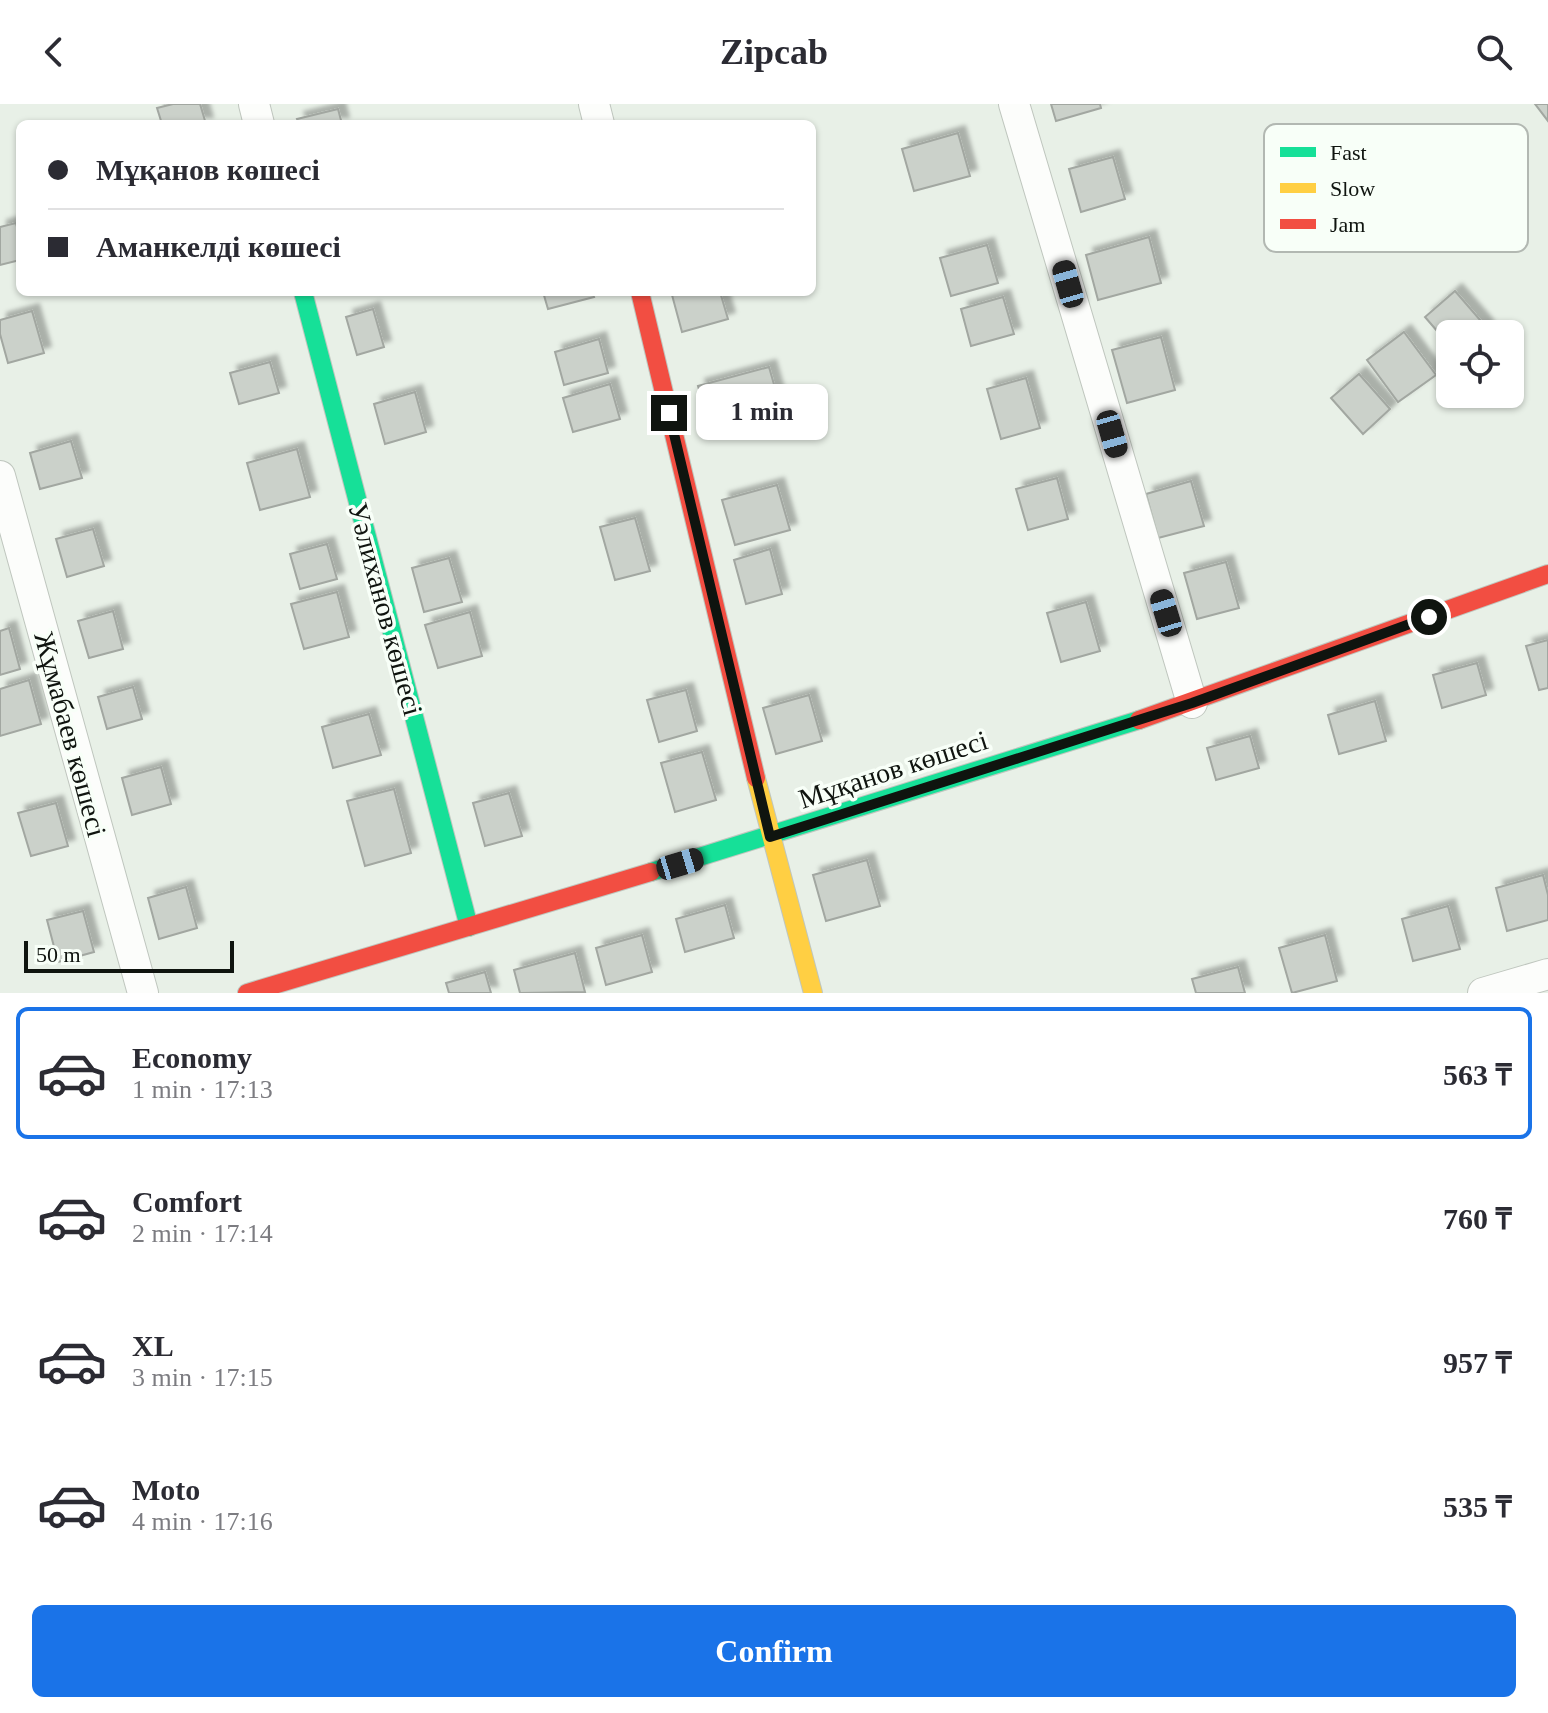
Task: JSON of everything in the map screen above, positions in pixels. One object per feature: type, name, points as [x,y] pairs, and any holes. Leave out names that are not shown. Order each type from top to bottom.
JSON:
[{"type":"street","points":[[1014,104],[1192,703]]},
{"type":"street","name":"Уәлиханов көшесі","points":[[304,296],[469,927]]},
{"type":"street","points":[[641,296],[770,837],[813,993]]},
{"type":"street","name":"Жұмабаев көшесі","points":[[0,476],[143,993]]},
{"type":"street","name":"Мұқанов көшесі","points":[[247,993],[770,837],[1192,703],[1548,574]]},
{"type":"street","points":[[1483,993],[1548,974]]},
{"type":"building","points":[[173,104],[200,104],[205,120],[161,120],[157,108]]},
{"type":"building","points":[[1051,104],[1100,104],[1101,108],[1056,121]]},
{"type":"building","points":[[1535,104],[1548,104],[1548,121]]},
{"type":"building","points":[[338,109],[341,120],[297,120]]},
{"type":"building","points":[[958,133],[970,176],[914,191],[902,149]]},
{"type":"building","points":[[1113,157],[1125,199],[1081,212],[1069,169]]},
{"type":"building","points":[[16,223],[16,261],[0,265],[0,227]]},
{"type":"building","points":[[1149,237],[1161,283],[1098,300],[1086,255]]},
{"type":"building","points":[[987,245],[998,283],[951,296],[940,258]]},
{"type":"building","points":[[1455,291],[1480,320],[1436,320],[1436,330],[1425,317]]},
{"type":"building","points":[[544,296],[594,297],[548,309]]},
{"type":"building","points":[[672,296],[721,296],[728,319],[682,332]]},
{"type":"building","points":[[1003,297],[1014,334],[971,346],[961,309]]},
{"type":"building","points":[[373,309],[384,347],[357,355],[346,317]]},
{"type":"building","points":[[32,311],[44,353],[8,363],[0,334],[0,320]]},
{"type":"building","points":[[1404,332],[1436,375],[1398,402],[1367,360]]},
{"type":"building","points":[[1161,337],[1175,390],[1127,403],[1112,350]]},
{"type":"building","points":[[599,339],[608,373],[564,385],[555,352]]},
{"type":"building","points":[[270,362],[279,393],[239,404],[230,373]]},
{"type":"building","points":[[769,367],[781,409],[710,429],[698,386]]},
{"type":"building","points":[[1359,374],[1390,409],[1363,434],[1331,398]]},
{"type":"building","points":[[1026,378],[1040,428],[1001,439],[987,389]]},
{"type":"building","points":[[610,384],[620,419],[573,432],[563,398]]},
{"type":"building","points":[[415,392],[426,432],[385,444],[374,404]]},
{"type":"building","points":[[71,441],[82,478],[40,489],[30,453]]},
{"type":"building","points":[[297,449],[310,497],[260,510],[247,463]]},
{"type":"building","points":[[1057,478],[1068,519],[1028,530],[1016,489]]},
{"type":"building","points":[[1191,481],[1204,526],[1158,538],[1146,494]]},
{"type":"building","points":[[777,485],[790,530],[735,545],[722,500]]},
{"type":"building","points":[[635,518],[650,571],[615,580],[600,527]]},
{"type":"building","points":[[93,529],[104,566],[67,577],[56,539]]},
{"type":"building","points":[[327,544],[337,579],[300,589],[290,554]]},
{"type":"building","points":[[770,549],[782,594],[746,604],[734,560]]},
{"type":"building","points":[[449,558],[462,602],[424,612],[412,568]]},
{"type":"building","points":[[1226,562],[1239,608],[1197,619],[1184,573]]},
{"type":"building","points":[[337,592],[349,637],[304,649],[291,604]]},
{"type":"building","points":[[1086,602],[1100,651],[1061,662],[1047,613]]},
{"type":"building","points":[[113,611],[123,649],[89,658],[78,621]]},
{"type":"building","points":[[470,612],[482,656],[438,668],[425,625]]},
{"type":"building","points":[[9,628],[20,669],[0,675],[0,631]]},
{"type":"building","points":[[1548,640],[1548,688],[1539,690],[1526,646]]},
{"type":"building","points":[[1477,663],[1486,695],[1442,708],[1433,675]]},
{"type":"building","points":[[29,680],[41,724],[0,736],[0,689]]},
{"type":"building","points":[[133,687],[142,719],[107,729],[98,697]]},
{"type":"building","points":[[686,690],[697,731],[659,742],[647,700]]},
{"type":"building","points":[[809,695],[822,741],[776,754],[763,708]]},
{"type":"building","points":[[1375,701],[1386,741],[1339,754],[1328,715]]},
{"type":"building","points":[[369,714],[381,755],[333,768],[322,727]]},
{"type":"building","points":[[1250,736],[1259,768],[1216,780],[1207,748]]},
{"type":"building","points":[[702,752],[716,800],[675,812],[661,763]]},
{"type":"building","points":[[161,767],[171,804],[132,815],[122,778]]},
{"type":"building","points":[[394,789],[411,853],[365,866],[347,801]]},
{"type":"building","points":[[509,793],[522,836],[485,846],[473,803]]},
{"type":"building","points":[[56,803],[68,846],[31,856],[18,813]]},
{"type":"building","points":[[867,860],[880,906],[826,921],[813,875]]},
{"type":"building","points":[[1543,875],[1548,895],[1548,920],[1507,931],[1496,888]]},
{"type":"building","points":[[186,887],[197,928],[159,939],[148,898]]},
{"type":"building","points":[[725,905],[734,938],[685,952],[676,919]]},
{"type":"building","points":[[1448,906],[1460,949],[1413,961],[1402,919]]},
{"type":"building","points":[[83,911],[94,952],[58,962],[47,920]]},
{"type":"building","points":[[642,935],[652,972],[606,985],[596,948]]},
{"type":"building","points":[[1325,935],[1337,981],[1292,993],[1279,948]]},
{"type":"building","points":[[575,953],[585,992],[520,993],[514,970]]},
{"type":"building","points":[[1238,967],[1245,993],[1196,993],[1192,979]]},
{"type":"building","points":[[485,972],[491,993],[449,993],[446,983]]},
{"type":"traffic: fast","points":[[304,296],[469,927]]},
{"type":"traffic: fast","points":[[651,872],[1139,720]]},
{"type":"traffic: slow","points":[[756,778],[813,993]]},
{"type":"traffic: jam","points":[[641,296],[756,778]]},
{"type":"traffic: jam","points":[[1139,720],[1548,574]]},
{"type":"traffic: jam","points":[[247,993],[651,872]]},
{"type":"route","points":[[669,413],[770,837],[1192,703],[1429,617]]}]
